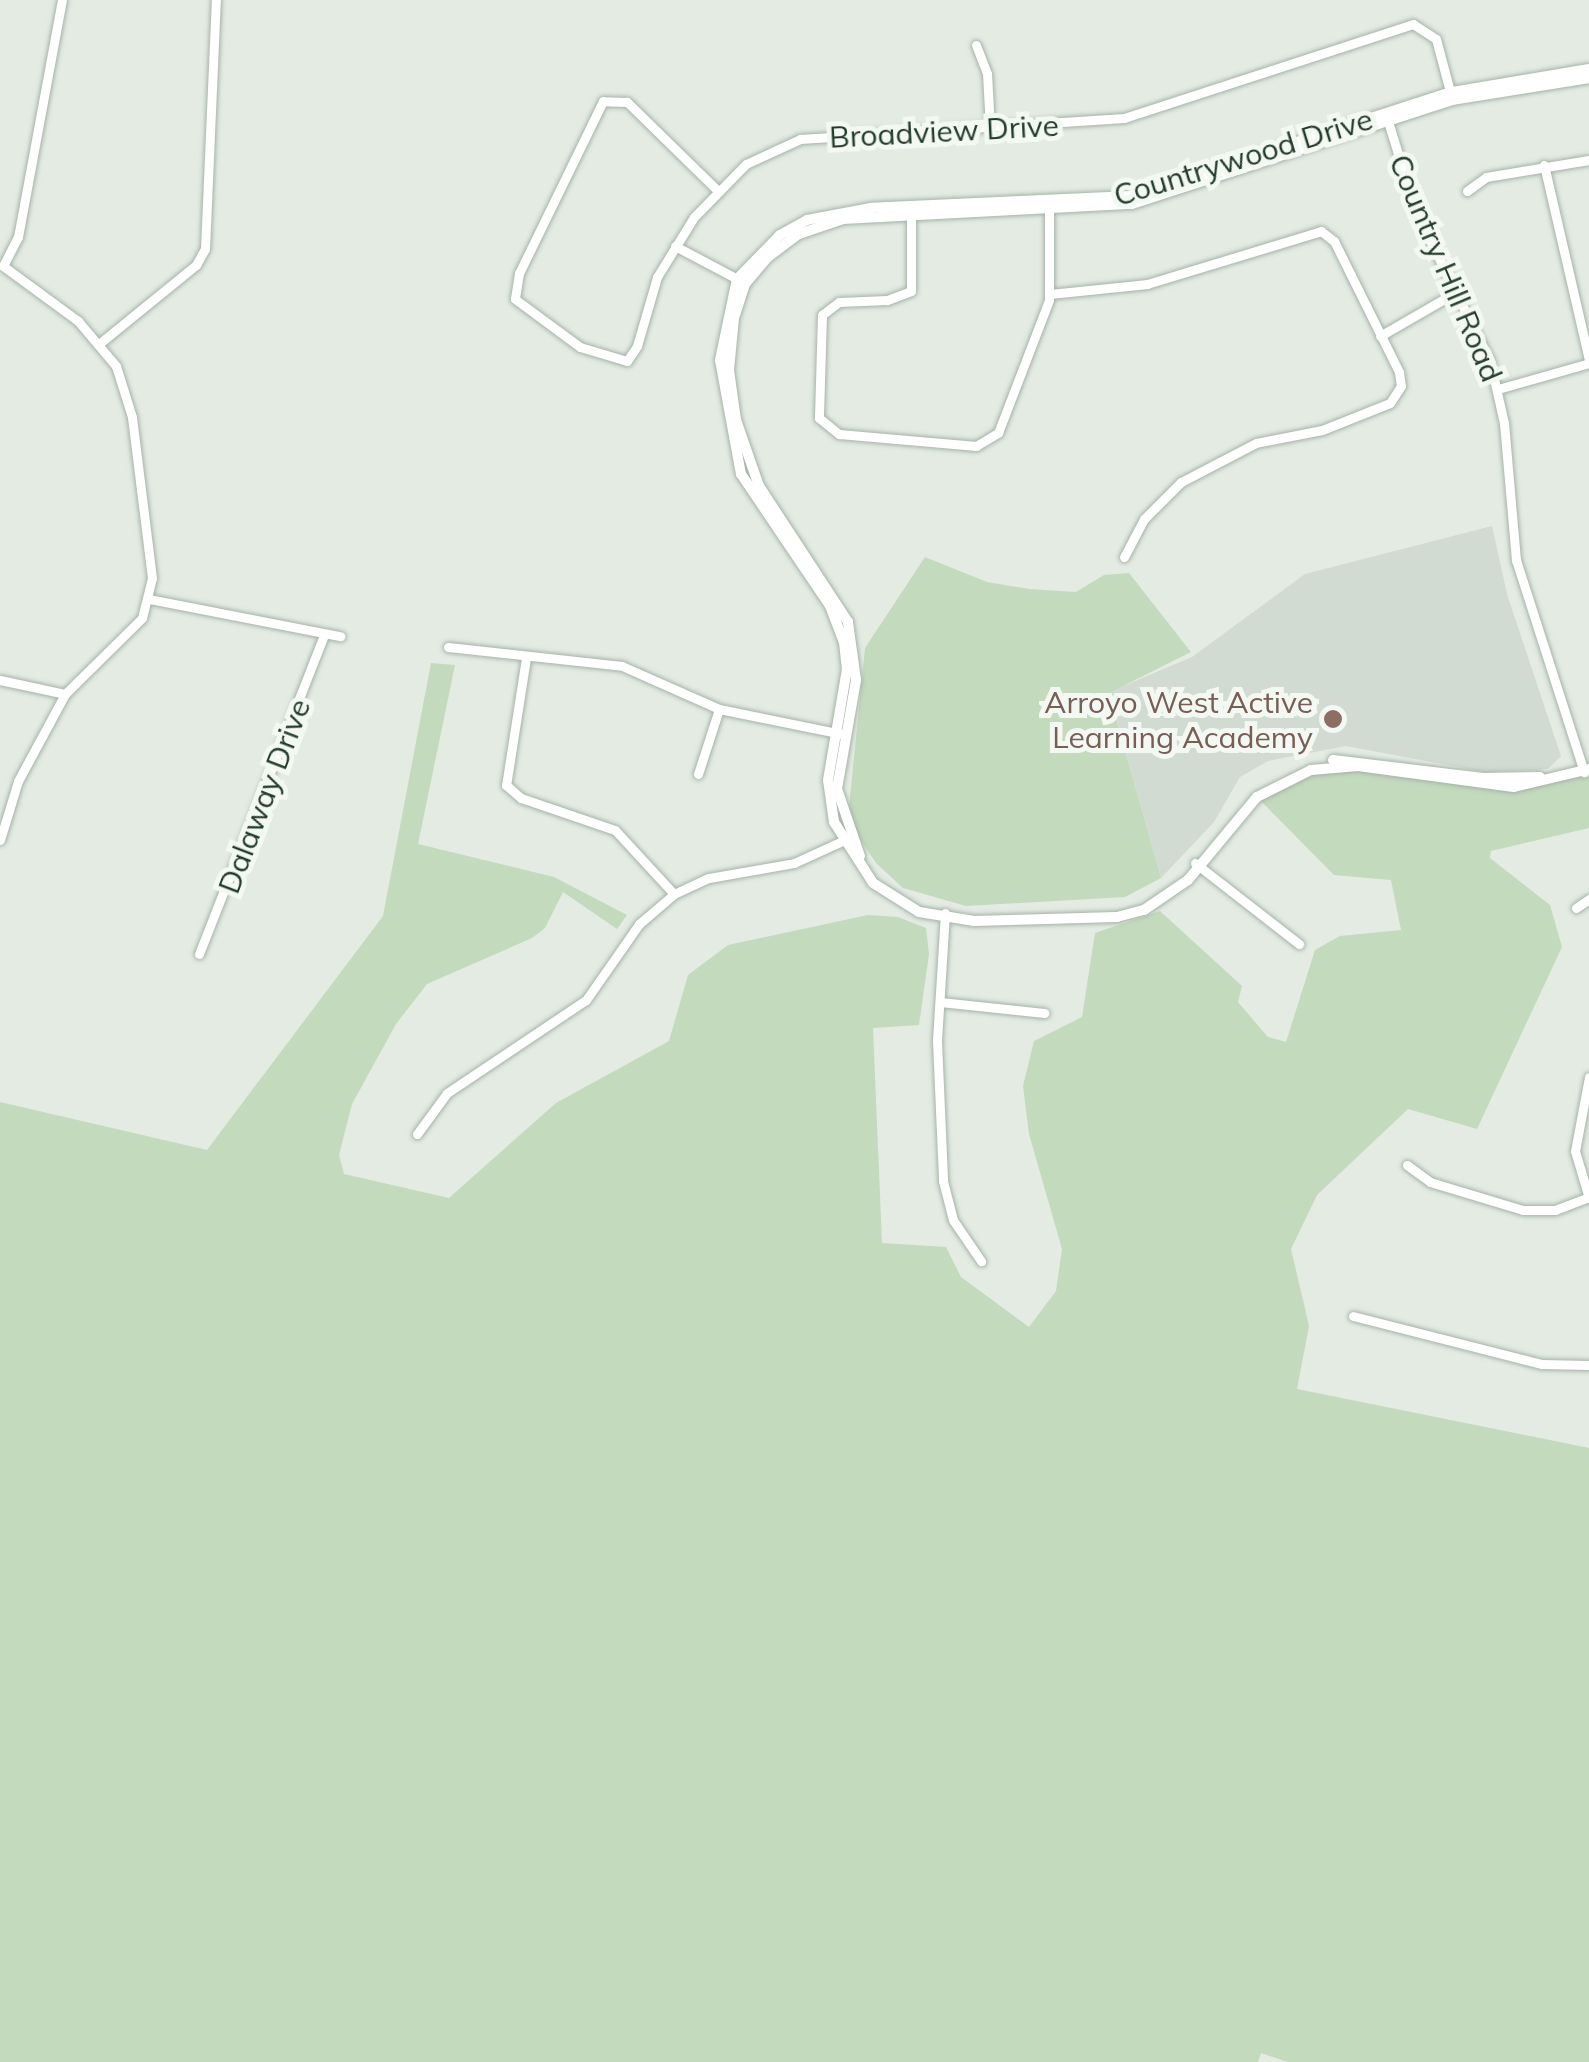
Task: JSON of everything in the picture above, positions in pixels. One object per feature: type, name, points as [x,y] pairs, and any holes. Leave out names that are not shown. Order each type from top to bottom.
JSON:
[{"type":"street","points":[[0,840],[18,781],[65,694],[142,618],[149,598],[132,417],[116,366],[100,343],[1,267],[18,237],[62,0]]},
{"type":"street","points":[[100,343],[196,265],[206,250],[216,0]]},
{"type":"street","name":"Broadview Drive","points":[[717,190],[627,102],[608,99],[587,124],[514,293],[524,310],[558,334],[606,360],[627,361],[674,246],[717,190],[758,156],[800,139],[1124,118],[1413,24],[1436,39],[1451,96]]},
{"type":"street","points":[[976,45],[987,73],[990,128]]},
{"type":"street","name":"Countrywood Drive","points":[[741,281],[780,235],[807,220],[843,211],[1049,208],[1131,196],[1451,96],[1589,69]]},
{"type":"street","name":"Countrywood Drive","points":[[1451,96],[1589,78]]},
{"type":"street","name":"Country Hill Road","points":[[1386,117],[1416,212],[1458,292],[1498,389],[1516,560],[1586,767]]},
{"type":"street","points":[[1467,192],[1482,178],[1589,160]]},
{"type":"street","points":[[1498,389],[1589,362],[1544,165]]},
{"type":"street","points":[[911,211],[910,290],[886,300],[839,302],[822,315],[818,408],[824,428],[838,434],[976,446],[992,442],[1050,294],[1049,208]]},
{"type":"street","points":[[1050,294],[1147,284],[1322,231],[1334,240],[1401,378],[1390,403],[1322,430],[1256,442],[1199,470],[1153,508],[1124,557]]},
{"type":"street","points":[[674,246],[741,281],[720,360],[730,439],[750,491],[838,622],[846,669],[829,800],[846,840],[872,882],[944,916],[1117,917],[1171,894],[1257,797],[1311,770],[1358,766],[1502,787],[1586,767]]},
{"type":"street","points":[[1380,336],[1458,292]]},
{"type":"street","points":[[149,598],[324,636],[340,636]]},
{"type":"street","name":"Dalaway Drive","points":[[199,954],[324,636]]},
{"type":"street","points":[[448,647],[622,666],[719,709],[840,733]]},
{"type":"street","points":[[526,658],[506,785],[521,798],[615,830],[674,894]]},
{"type":"street","points":[[0,680],[65,694]]},
{"type":"street","points":[[698,774],[719,709]]},
{"type":"street","points":[[417,1134],[447,1093],[586,1000],[640,924],[674,894],[709,878],[794,863],[846,840]]},
{"type":"street","points":[[1197,865],[1299,944]]},
{"type":"street","points":[[1576,908],[1589,899]]},
{"type":"street","points":[[944,916],[940,1002],[944,1193],[958,1230],[981,1261]]},
{"type":"street","points":[[940,1002],[1044,1013]]},
{"type":"street","points":[[1407,1165],[1430,1182],[1523,1210],[1555,1210],[1589,1197],[1575,1151],[1589,1078]]},
{"type":"street","points":[[1353,1316],[1542,1364],[1589,1365]]},
{"type":"shaded area","name":"Arroyo West Active Learning Academy","points":[[1492,526],[1507,594],[1561,756],[1548,769],[1485,772],[1346,746],[1268,761],[1240,777],[1214,822],[1161,878],[1109,692],[1192,657],[1305,574]]},
{"type":"green space","points":[[925,557],[987,582],[1029,589],[1076,592],[1104,575],[1129,573],[1191,652],[1109,693],[1161,878],[1125,897],[966,906],[903,888],[876,863],[854,830],[849,807],[865,648]]},
{"type":"green space","points":[[431,663],[455,665],[418,844],[554,877],[627,915],[617,929],[563,892],[545,928],[532,938],[427,984],[396,1024],[352,1104],[339,1155],[344,1174],[449,1198],[556,1103],[669,1041],[688,975],[728,945],[868,915],[898,917],[926,928],[929,954],[919,1025],[873,1028],[882,1243],[946,1247],[961,1277],[1029,1327],[1056,1291],[1062,1249],[1029,1134],[1023,1086],[1034,1041],[1082,1017],[1095,933],[1160,911],[1242,986],[1238,1002],[1268,1037],[1286,1042],[1315,950],[1340,936],[1401,930],[1391,880],[1334,875],[1257,797],[1331,766],[1489,787],[1589,769],[1589,828],[1491,851],[1490,858],[1550,905],[1562,947],[1477,1129],[1408,1109],[1317,1195],[1291,1249],[1309,1326],[1297,1389],[1589,1448],[1589,2062],[1288,2062],[1261,2053],[1258,2062],[0,2062],[0,1102],[207,1150],[383,916]]},
{"type":"place","name":"Arroyo West Active Learning Academy","points":[[1333,719]]}]
